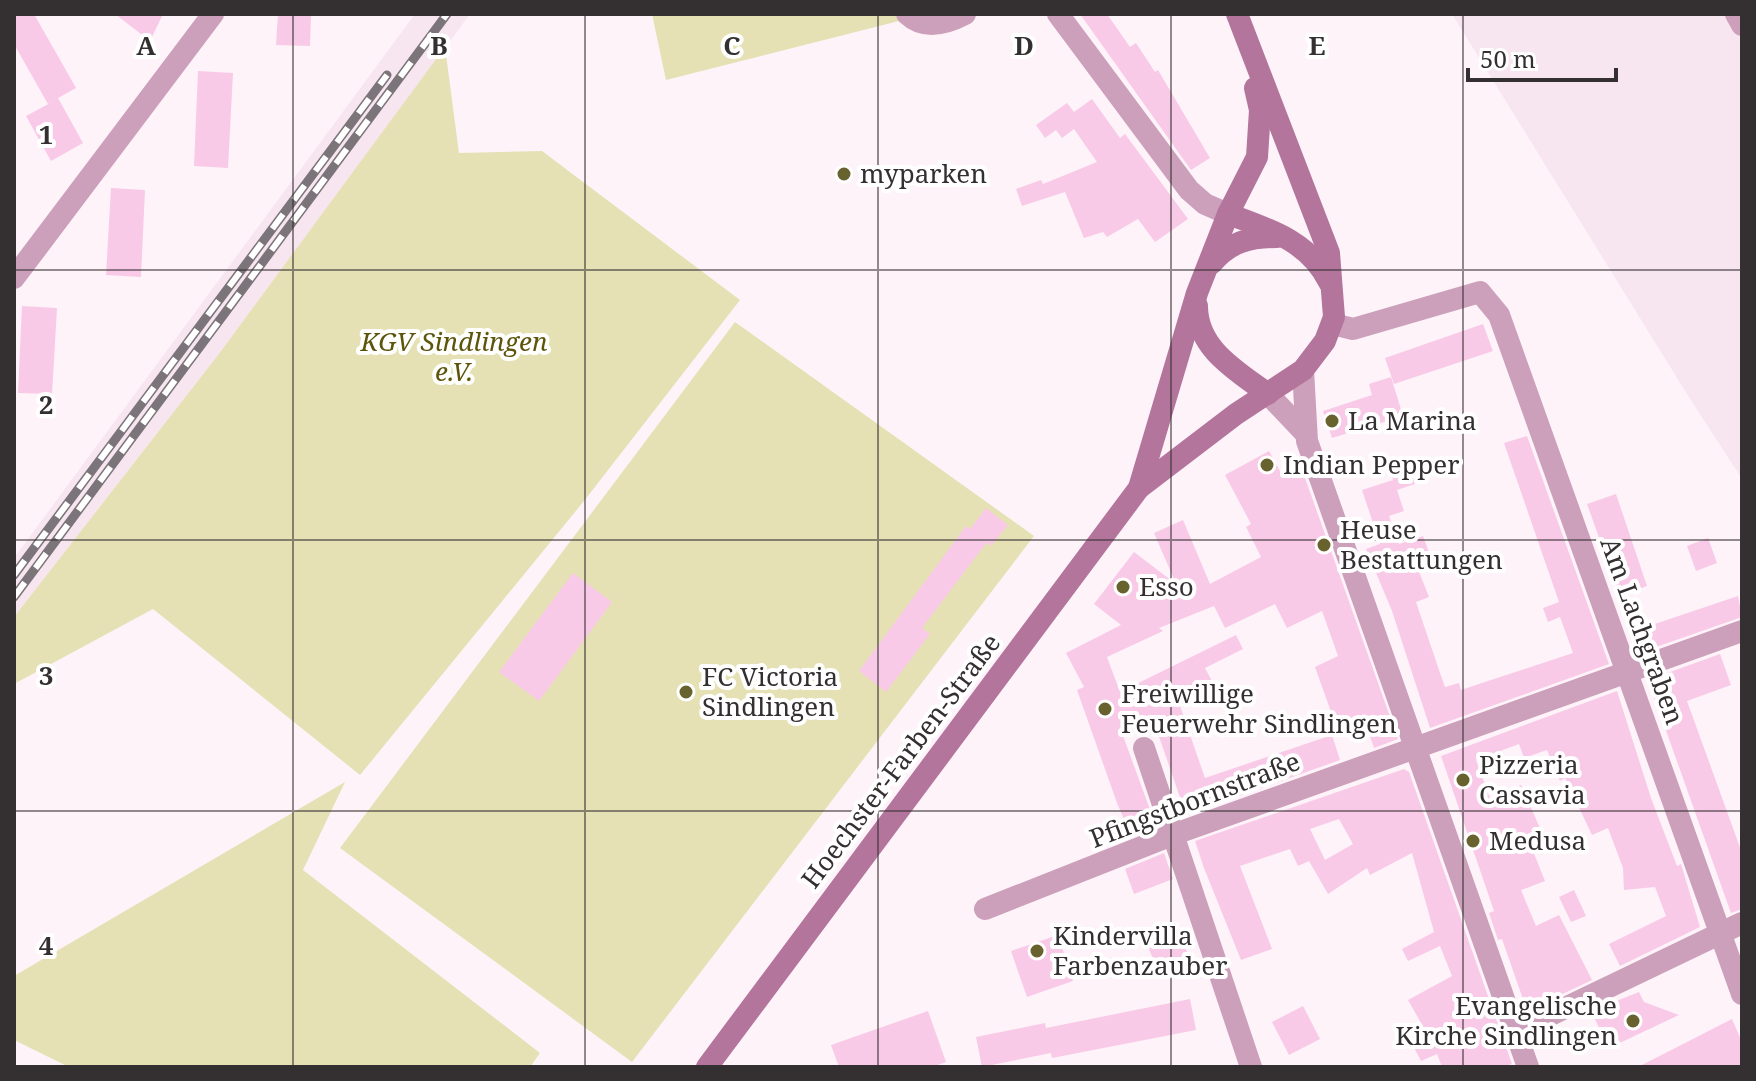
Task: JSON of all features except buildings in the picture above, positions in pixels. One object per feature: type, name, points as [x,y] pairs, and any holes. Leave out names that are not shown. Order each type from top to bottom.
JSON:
[{"type":"main road","name":"Hoechster-Farben-Straße","points":[[1139,488],[1197,293],[1228,214],[1250,175],[1259,145],[1260,110],[1241,23]]},
{"type":"main road","name":"Hoechster-Farben-Straße","points":[[707,1067],[1139,488],[1307,365],[1333,324],[1329,253],[1241,23]]},
{"type":"main road","points":[[1228,214],[1286,237],[1320,262],[1333,290]]},
{"type":"main road","points":[[1206,270],[1223,251],[1240,241],[1286,237]]},
{"type":"main road","points":[[1197,293],[1197,318],[1201,333],[1210,347],[1268,394]]},
{"type":"main road","points":[[1231,366],[1266,375],[1307,365]]},
{"type":"street","points":[[14,278],[213,14]]},
{"type":"street","points":[[907,14],[926,24],[949,22],[965,14]]},
{"type":"street","points":[[1058,14],[1189,190],[1205,204],[1228,214]]},
{"type":"street","points":[[1736,14],[1742,25]]},
{"type":"street","name":"Am Lachgraben","points":[[1333,324],[1353,329],[1480,292],[1499,315],[1742,994]]},
{"type":"street","points":[[1307,365],[1305,433],[1528,1067]]},
{"type":"street","points":[[1268,394],[1305,433]]},
{"type":"street","name":"Pfingstbornstraße","points":[[985,909],[1172,835],[1742,631]]},
{"type":"street","points":[[1144,748],[1251,1067]]},
{"type":"street","points":[[1515,1032],[1742,923]]},
{"type":"shaded area","points":[[415,14],[470,14],[218,355],[14,617],[14,558]]},
{"type":"shaded area","points":[[1452,14],[1742,14],[1742,479],[1687,394]]},
{"type":"green space","points":[[652,14],[895,14],[899,21],[666,80]]},
{"type":"green space","name":"KGV Sindlingen e.V.","points":[[445,47],[459,153],[542,151],[740,300],[584,501],[360,775],[153,609],[14,684],[14,617],[218,355]]},
{"type":"green space","name":"FC Victoria Sindlingen","points":[[735,322],[1034,536],[632,1062],[340,848]]},
{"type":"green space","points":[[345,782],[303,870],[540,1053],[530,1067],[69,1067],[14,1040],[14,976]]},
{"type":"railway","points":[[14,597],[447,14]]},
{"type":"railway","points":[[14,575],[387,75]]},
{"type":"place","name":"myparken","points":[[844,174]]},
{"type":"place","name":"La Marina","points":[[1332,421]]},
{"type":"place","name":"Indian Pepper","points":[[1267,465]]},
{"type":"place","name":"Heuse Bestattungen","points":[[1324,545]]},
{"type":"place","name":"Esso","points":[[1123,587]]},
{"type":"place","name":"FC Victoria Sindlingen","points":[[686,692]]},
{"type":"place","name":"Freiwillige Feuerwehr Sindlingen","points":[[1105,709]]},
{"type":"place","name":"Pizzeria Cassavia","points":[[1463,780]]},
{"type":"place","name":"Medusa","points":[[1473,841]]},
{"type":"place","name":"Kindervilla Farbenzauber","points":[[1037,951]]},
{"type":"place","name":"Evangelische Kirche Sindlingen","points":[[1633,1021]]}]
